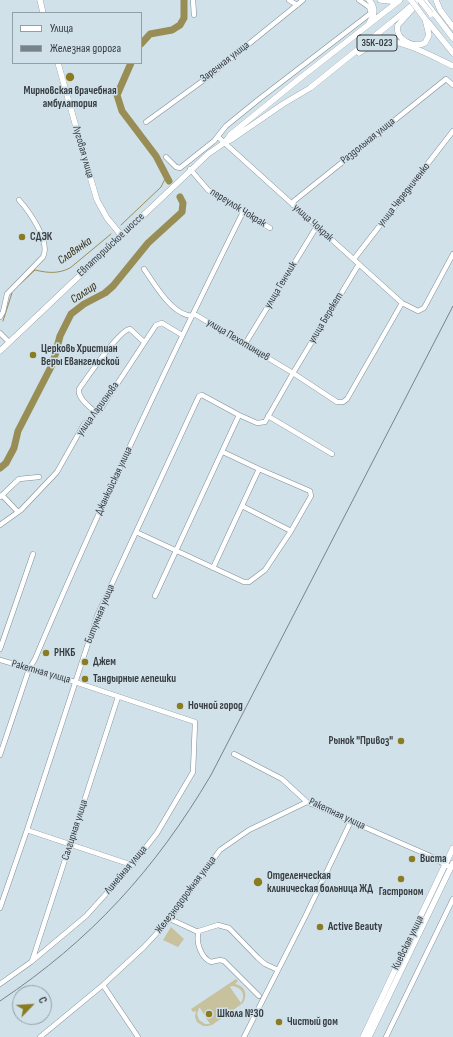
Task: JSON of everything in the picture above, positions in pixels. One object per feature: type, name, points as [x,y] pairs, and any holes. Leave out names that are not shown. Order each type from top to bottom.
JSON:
[{"type":"main road","points":[[40,0],[43,12]]},
{"type":"main road","points":[[366,27],[374,14],[373,5],[369,0]]},
{"type":"main road","points":[[380,0],[394,0]]},
{"type":"main road","name":"Евпаторийское шоссе","points":[[224,143],[235,131],[400,0]]},
{"type":"main road","points":[[411,0],[453,53]]},
{"type":"main road","points":[[425,19],[430,35],[426,43],[415,45],[399,36],[397,29],[398,25],[419,0],[453,38]]},
{"type":"main road","name":"Евпаторийское шоссе","points":[[0,351],[190,169],[224,143],[310,88],[419,0]]},
{"type":"main road","points":[[424,0],[453,43]]},
{"type":"main road","points":[[436,0],[440,10],[453,27]]},
{"type":"main road","name":"35К-023","points":[[310,88],[362,51],[381,41],[397,42],[453,66]]},
{"type":"main road","name":"Луговая улица","points":[[58,64],[88,173],[97,200],[107,218],[121,235]]},
{"type":"main road","name":"Киевская улица","points":[[369,1037],[451,866],[453,848]]},
{"type":"main road","name":"Киевская улица","points":[[363,1037],[451,866]]},
{"type":"street","points":[[194,0],[194,14]]},
{"type":"street","points":[[289,0],[297,5]]},
{"type":"street","name":"Заречная улица","points":[[146,122],[208,77],[303,0]]},
{"type":"street","points":[[166,157],[176,167],[180,168],[218,137],[226,126],[253,104],[371,13],[367,5],[359,0]]},
{"type":"street","name":"Раздольная улица","points":[[293,205],[294,201],[446,79],[453,85]]},
{"type":"street","name":"улица Чередниченко","points":[[354,260],[453,131]]},
{"type":"street","name":"улица Чокрак","points":[[218,137],[402,303],[418,311],[424,308],[453,254]]},
{"type":"street","name":"переулок Чокрак","points":[[190,169],[208,190],[270,228]]},
{"type":"street","points":[[0,317],[3,312],[7,294],[43,257],[45,252],[44,242],[38,229],[27,209],[19,200]]},
{"type":"street","name":"Джанкойская улица","points":[[0,755],[29,669],[35,659],[66,585],[182,335],[243,212]]},
{"type":"street","name":"улица Генчлик","points":[[245,344],[317,226]]},
{"type":"street","name":"улица Берекет","points":[[263,423],[359,264]]},
{"type":"street","name":"улица Пехотинцев","points":[[144,269],[166,300],[173,307],[187,315],[196,315],[293,373],[337,402],[342,402],[347,399],[402,303]]},
{"type":"street","name":"улица Ларионова","points":[[0,525],[18,512],[57,472],[84,424],[100,410],[155,326],[160,323],[182,335]]},
{"type":"street","points":[[96,414],[80,397],[78,393],[79,389],[108,349],[125,330],[128,329],[144,342]]},
{"type":"street","points":[[0,333],[9,342]]},
{"type":"street","name":"Битумная улица","points":[[0,908],[1,900],[27,830],[97,616],[200,395],[257,423],[263,423]]},
{"type":"street","points":[[155,596],[239,415]]},
{"type":"street","points":[[268,416],[332,454]]},
{"type":"street","points":[[136,532],[244,582],[249,582],[264,572],[292,531],[311,496],[311,492],[223,452]]},
{"type":"street","points":[[213,568],[259,469]]},
{"type":"street","points":[[18,512],[1,496],[19,479],[39,477]]},
{"type":"street","points":[[242,506],[292,531]]},
{"type":"street","points":[[0,649],[34,554]]},
{"type":"street","name":"Ракетная улица","points":[[0,660],[75,682],[195,722]]},
{"type":"street","name":"Салгирная улица","points":[[31,962],[118,697]]},
{"type":"street","name":"Линейная улица","points":[[0,984],[31,962],[86,916],[132,865],[156,833],[193,772],[195,722]]},
{"type":"street","name":"Ракетная улица","points":[[234,754],[282,779],[307,802],[451,866]]},
{"type":"street","name":"Железнодорожная улица","points":[[40,1037],[103,985],[144,947],[170,919],[220,850],[249,830],[307,802]]},
{"type":"street","points":[[244,1037],[306,915],[351,821]]},
{"type":"street","points":[[27,830],[132,865]]},
{"type":"street","points":[[386,1037],[453,899]]},
{"type":"street","points":[[170,919],[198,932]]},
{"type":"street","points":[[198,932],[202,929],[218,925],[229,928],[265,964],[278,970]]},
{"type":"street","points":[[198,932],[198,944],[207,960],[211,962],[220,960],[224,961],[259,996]]},
{"type":"street","points":[[103,985],[138,1037]]},
{"type":"shaded area","points":[[171,927],[184,939],[178,947],[163,940]]},
{"type":"shaded area","points":[[236,979],[238,981],[235,984],[245,991],[245,1000],[243,1003],[212,1025],[203,1026],[197,1022],[195,1017],[196,1011],[193,1012],[191,1009]],"holes":[[[232,986],[241,990],[243,994],[241,1003],[230,987]],[[200,1008],[210,1024],[205,1024],[199,1020],[197,1014]]]},
{"type":"waterway","name":"Салгир","points":[[142,43],[150,34],[172,30],[180,25],[184,18],[184,0]]},
{"type":"waterway","name":"Салгир","points":[[131,64],[117,95],[122,111],[156,156],[169,181]]},
{"type":"waterway","name":"Славянка","points":[[121,225],[161,187],[166,177]]},
{"type":"waterway","name":"Салгир","points":[[0,468],[6,463],[14,448],[18,431],[53,363],[60,336],[71,314],[84,304],[105,293],[113,286],[148,243],[182,212],[183,203],[180,197]]},
{"type":"waterway","name":"Славянка","points":[[19,285],[35,270],[53,272],[70,268],[111,234]]},
{"type":"waterway","name":"Славянка","points":[[3,321],[12,293]]},
{"type":"railway","points":[[0,1001],[33,978],[63,953],[92,928],[119,901],[144,872],[190,809],[211,775],[453,306]]},
{"type":"place","name":"Мирновская врачебная амбулатория","points":[[70,77]]},
{"type":"place","name":"СДЭК","points":[[22,237]]},
{"type":"place","name":"Церковь Христиан Веры Евангельской","points":[[33,355]]},
{"type":"place","name":"РНКБ","points":[[46,653]]},
{"type":"place","name":"Джем","points":[[85,662]]},
{"type":"place","name":"Тандырные лепешки","points":[[85,679]]},
{"type":"place","name":"Ночной город","points":[[180,706]]},
{"type":"place","name":"Рынок \"Привоз\"","points":[[401,741]]},
{"type":"place","name":"Виста","points":[[412,859]]},
{"type":"place","name":"Гастроном","points":[[401,879]]},
{"type":"place","name":"Отделенческая клиническая больница ЖД","points":[[258,882]]},
{"type":"place","name":"Active Beauty","points":[[320,927]]},
{"type":"place","name":"Школа №30","points":[[209,1014]]},
{"type":"place","name":"Чистый дом","points":[[279,1022]]}]
